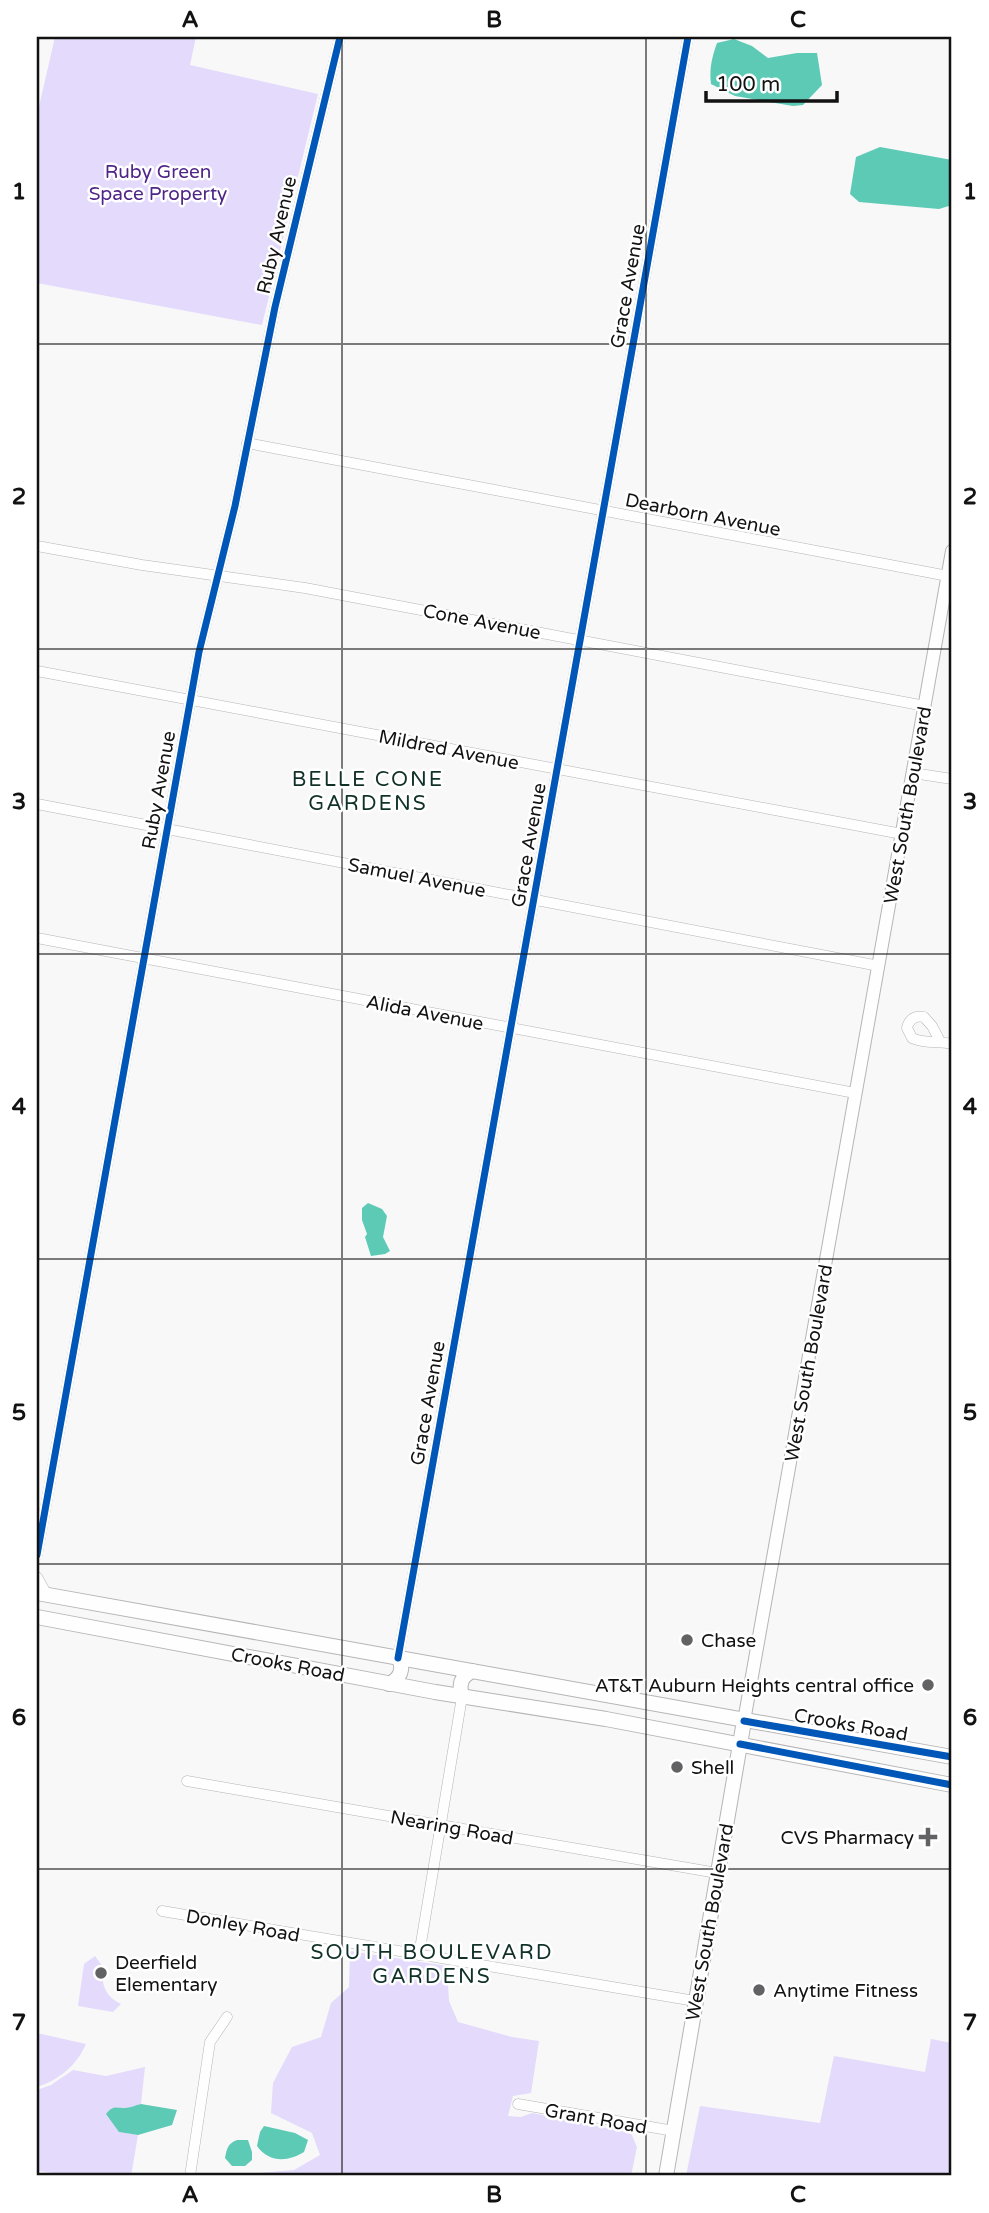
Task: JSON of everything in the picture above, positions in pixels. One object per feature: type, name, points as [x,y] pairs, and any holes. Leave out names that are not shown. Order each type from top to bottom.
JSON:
[{"type":"main road","name":"Crooks Road","points":[[40,1595],[952,1758]]},
{"type":"main road","name":"Crooks Road","points":[[37,1617],[389,1684],[685,1734],[952,1785]]},
{"type":"main road","points":[[389,1684],[401,1673],[398,1658]]},
{"type":"main road","points":[[461,1697],[462,1679],[472,1671]]},
{"type":"main road","points":[[685,1734],[695,1727],[698,1713]]},
{"type":"main road","name":"West South Boulevard","points":[[666,2176],[744,1721]]},
{"type":"main road","points":[[785,1753],[787,1737],[796,1730]]},
{"type":"street","name":"Ruby Avenue","points":[[37,1555],[206,617],[235,506],[275,307],[340,37]]},
{"type":"street","name":"Grace Avenue","points":[[398,1658],[688,37]]},
{"type":"street","name":"Dearborn Avenue","points":[[247,443],[948,576]]},
{"type":"street","name":"Cone Avenue","points":[[37,545],[142,565],[304,588],[925,706]]},
{"type":"street","name":"West South Boulevard","points":[[744,1721],[952,551]]},
{"type":"street","name":"Mildred Avenue","points":[[37,671],[902,834]]},
{"type":"street","points":[[914,773],[952,779]]},
{"type":"street","name":"Samuel Avenue","points":[[37,804],[879,965]]},
{"type":"street","name":"Alida Avenue","points":[[37,938],[855,1093]]},
{"type":"street","points":[[940,1041],[952,1044]]},
{"type":"street","points":[[37,1577],[40,1595]]},
{"type":"street","points":[[419,1955],[461,1697]]},
{"type":"street","name":"Nearing Road","points":[[187,1781],[718,1873]]},
{"type":"street","name":"Donley Road","points":[[162,1911],[695,2001]]},
{"type":"street","points":[[190,2176],[210,2042],[227,2017]]},
{"type":"street","name":"Grant Road","points":[[518,2104],[674,2132]]},
{"type":"green space","name":"Ruby Green Space Property","points":[[55,37],[196,37],[190,65],[318,94],[262,325],[37,283],[37,115]]},
{"type":"green space","points":[[350,1951],[447,1966],[449,2001],[458,2022],[512,2037],[539,2041],[531,2093],[513,2096],[508,2116],[521,2117],[532,2113],[631,2133],[637,2147],[631,2176],[218,2176],[294,2170],[320,2155],[312,2133],[271,2113],[273,2083],[292,2047],[321,2037],[331,2003],[349,1987]]},
{"type":"green space","points":[[95,1956],[103,1967],[105,1989],[121,2004],[113,2012],[78,2006],[84,1964]]},
{"type":"green space","points":[[37,2033],[86,2044],[78,2059],[66,2071],[37,2087]]},
{"type":"green space","points":[[931,2039],[952,2043],[952,2176],[686,2176],[700,2106],[820,2123],[834,2056],[925,2072]]},
{"type":"green space","points":[[145,2067],[141,2104],[127,2109],[116,2107],[119,2132],[138,2135],[131,2176],[78,2176],[37,2171],[37,2090],[51,2085],[73,2070],[106,2076]]},
{"type":"shaded area","points":[[734,39],[752,46],[768,58],[817,53],[822,85],[803,105],[793,106],[735,96],[711,84],[711,63],[717,43]]},
{"type":"shaded area","points":[[880,147],[952,160],[952,205],[939,209],[859,202],[850,194],[856,157]]},
{"type":"shaded area","points":[[368,1203],[382,1209],[387,1216],[383,1237],[390,1251],[385,1254],[371,1256],[362,1220],[362,1208]]},
{"type":"shaded area","points":[[141,2104],[177,2110],[172,2125],[138,2135],[119,2132],[106,2114],[113,2108]]},
{"type":"shaded area","points":[[264,2126],[295,2133],[308,2140],[304,2152],[285,2159],[267,2156],[257,2146]]},
{"type":"shaded area","points":[[237,2140],[248,2140],[252,2152],[252,2160],[245,2166],[232,2166],[225,2158],[229,2145]]},
{"type":"cycle path","points":[[37,1555],[199,652],[235,506],[275,307],[340,37]]},
{"type":"cycle path","points":[[398,1658],[688,37]]},
{"type":"cycle path","points":[[744,1721],[952,1757]]},
{"type":"cycle path","points":[[740,1744],[952,1785]]},
{"type":"place","name":"Chase","points":[[687,1640]]},
{"type":"place","name":"AT&T Auburn Heights central office","points":[[928,1685]]},
{"type":"place","name":"Shell","points":[[677,1767]]},
{"type":"place","name":"CVS Pharmacy","points":[[928,1837]]},
{"type":"place","name":"Deerfield Elementary","points":[[101,1973]]},
{"type":"place","name":"Anytime Fitness","points":[[759,1990]]},
{"type":"district","name":"BELLE CONE GARDENS","points":[[368,791]]},
{"type":"district","name":"SOUTH BOULEVARD GARDENS","points":[[432,1964]]}]
